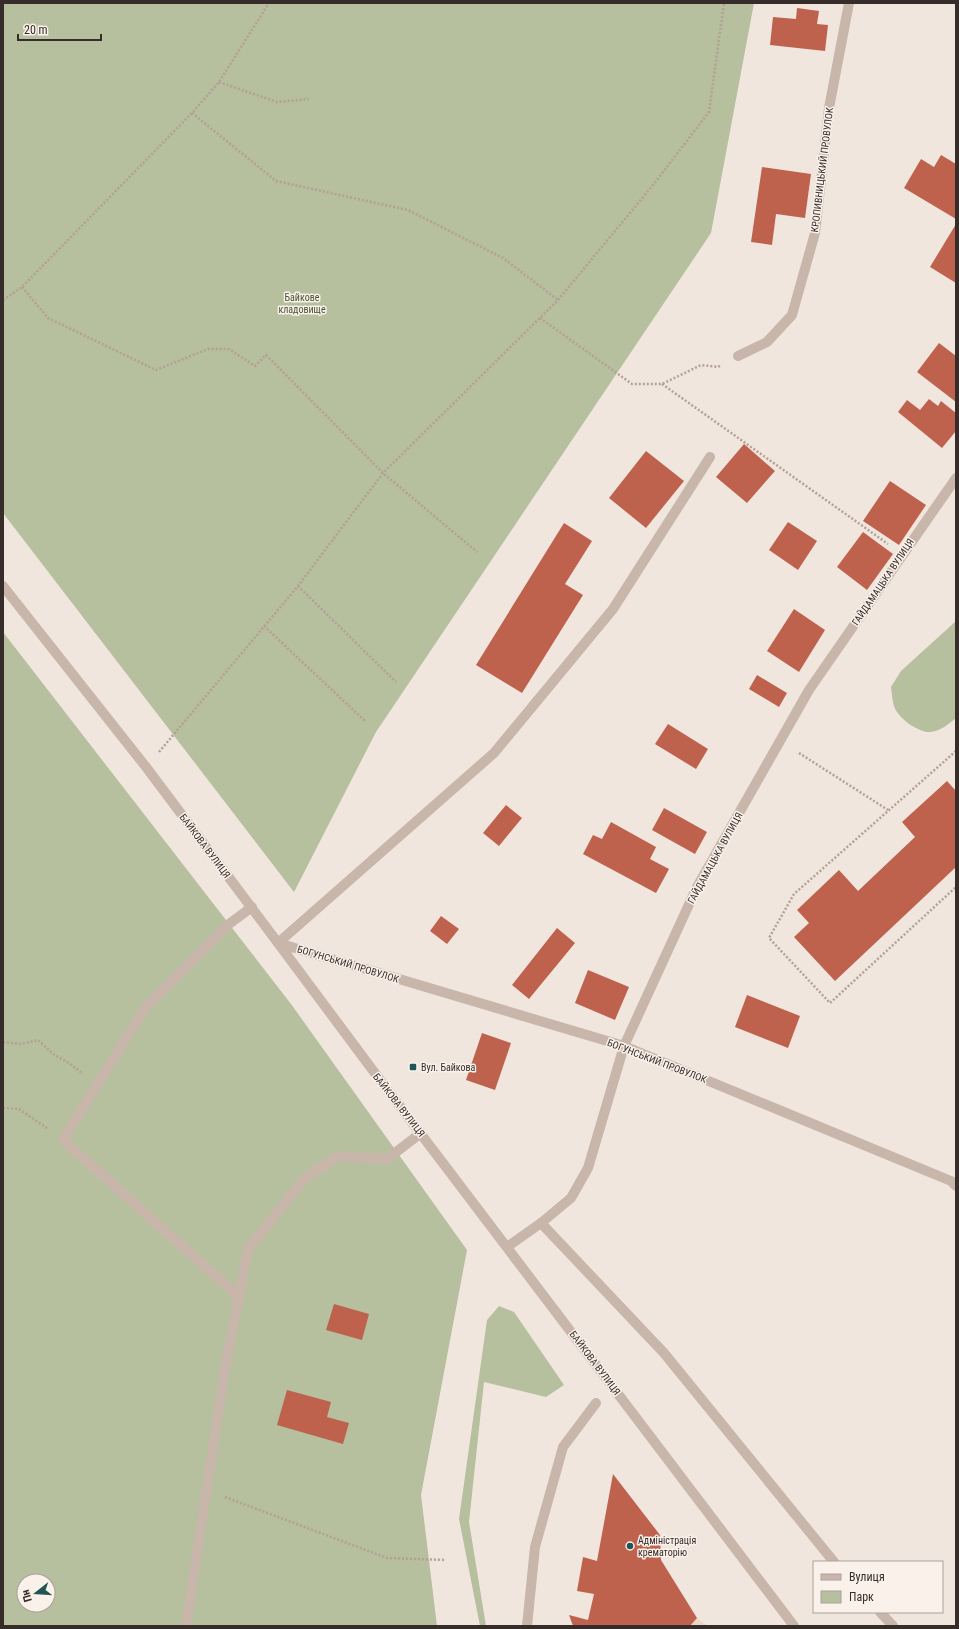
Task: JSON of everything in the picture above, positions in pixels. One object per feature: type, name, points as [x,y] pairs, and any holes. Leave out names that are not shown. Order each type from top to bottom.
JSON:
[{"type":"street","name":"КРОПИВНИЦЬКИЙ ПРОВУЛОК","points":[[738,356],[767,342],[792,315],[815,233],[829,108],[849,3]]},
{"type":"street","points":[[278,943],[494,753],[613,609],[710,457]]},
{"type":"street","name":"ГАЙДАМАЦЬКА ВУЛИЦЯ","points":[[507,1247],[541,1223],[571,1198],[588,1168],[624,1046],[698,886],[809,690],[956,478]]},
{"type":"street","name":"БАЙКОВА ВУЛИЦЯ","points":[[3,586],[146,768],[252,907],[336,1021],[794,1626]]},
{"type":"street","points":[[239,1296],[63,1140],[145,1008],[229,924],[252,907]]},
{"type":"street","name":"БОГУНСЬКИЙ ПРОВУЛОК","points":[[278,943],[624,1046],[954,1181]]},
{"type":"street","points":[[186,1626],[224,1374],[248,1249],[305,1178],[338,1156],[387,1159],[421,1133]]},
{"type":"street","points":[[541,1223],[664,1353],[833,1561]]},
{"type":"street","points":[[527,1626],[535,1547],[563,1447],[596,1403]]},
{"type":"street","points":[[881,1613],[893,1626]]},
{"type":"path","points":[[3,300],[4,297],[22,287],[192,113],[218,82],[269,3]]},
{"type":"path","points":[[146,768],[298,586],[383,473],[558,300],[653,186],[709,112],[724,3]]},
{"type":"path","points":[[218,82],[277,102],[309,100]]},
{"type":"path","points":[[192,113],[276,181],[408,210],[503,258],[558,300]]},
{"type":"path","points":[[22,287],[48,318],[156,370],[208,349],[229,349],[255,366],[266,355],[383,473],[477,552]]},
{"type":"path","points":[[540,318],[632,384],[662,384],[701,365],[718,367],[738,356]]},
{"type":"path","points":[[662,384],[902,554]]},
{"type":"path","points":[[298,586],[396,682]]},
{"type":"path","points":[[264,626],[365,721]]},
{"type":"path","points":[[956,750],[794,894],[769,938],[830,1003],[956,887]]},
{"type":"path","points":[[799,753],[888,810]]},
{"type":"path","points":[[3,1042],[21,1044],[38,1040],[53,1054],[69,1063],[97,1085]]},
{"type":"path","points":[[3,1108],[19,1109],[63,1140]]},
{"type":"path","points":[[206,1490],[387,1558],[446,1560]]},
{"type":"green space","name":"Байкове кладовище","points":[[3,3],[754,3],[711,233],[376,732],[294,892],[3,513]]},
{"type":"green space","points":[[956,621],[956,718],[938,730],[926,732],[909,724],[896,711],[893,704],[891,687],[901,671]]},
{"type":"green space","points":[[3,632],[291,1004],[467,1250],[421,1495],[437,1626],[3,1626]]},
{"type":"green space","points":[[499,1306],[514,1312],[564,1385],[546,1397],[484,1382],[469,1522],[486,1626],[480,1626],[459,1519],[487,1320]]},
{"type":"shaded area","points":[[697,1618],[708,1626],[690,1626]]},
{"type":"building","points":[[797,8],[819,11],[817,24],[828,25],[825,51],[770,45],[773,17],[796,19]]},
{"type":"building","points":[[941,155],[956,164],[956,219],[904,188],[921,159],[934,167]]},
{"type":"building","points":[[762,167],[811,174],[805,218],[776,214],[772,245],[751,242]]},
{"type":"building","points":[[956,224],[956,283],[930,267]]},
{"type":"building","points":[[939,343],[956,356],[956,402],[917,372]]},
{"type":"building","points":[[929,399],[938,406],[941,401],[956,413],[956,431],[942,448],[898,412],[907,400],[920,410]]},
{"type":"building","points":[[744,444],[775,471],[747,503],[716,477]]},
{"type":"building","points":[[646,451],[684,481],[646,528],[609,498]]},
{"type":"building","points":[[890,481],[926,505],[899,545],[863,521]]},
{"type":"building","points":[[788,522],[817,541],[798,570],[769,550]]},
{"type":"building","points":[[564,523],[592,541],[565,584],[583,595],[522,693],[476,665]]},
{"type":"building","points":[[863,532],[893,554],[867,590],[837,567]]},
{"type":"building","points":[[794,609],[825,630],[799,672],[767,651]]},
{"type":"building","points":[[757,675],[787,693],[779,707],[749,689]]},
{"type":"building","points":[[668,724],[708,749],[696,769],[655,744]]},
{"type":"building","points":[[947,781],[956,791],[956,867],[835,981],[794,937],[809,923],[797,910],[839,870],[858,891],[915,837],[902,822]]},
{"type":"building","points":[[506,805],[522,818],[499,846],[483,833]]},
{"type":"building","points":[[664,808],[707,832],[695,854],[652,830]]},
{"type":"building","points":[[611,822],[656,847],[650,859],[669,869],[656,893],[583,854],[593,835],[602,839]]},
{"type":"building","points":[[441,916],[459,929],[447,944],[430,931]]},
{"type":"building","points":[[557,928],[575,943],[529,999],[512,985]]},
{"type":"building","points":[[588,970],[629,987],[615,1020],[575,1003]]},
{"type":"building","points":[[747,995],[800,1016],[788,1048],[735,1027]]},
{"type":"building","points":[[482,1033],[511,1043],[495,1090],[466,1080]]},
{"type":"building","points":[[334,1304],[369,1314],[362,1340],[326,1330]]},
{"type":"building","points":[[287,1390],[331,1402],[327,1417],[349,1423],[343,1444],[277,1425]]},
{"type":"building","name":"Адміністрація крематорію","points":[[613,1474],[660,1535],[661,1560],[697,1618],[690,1626],[573,1626],[569,1615],[588,1620],[594,1594],[577,1591],[583,1557],[597,1561]]},
{"type":"place","name":"Вул. Байкова","points":[[413,1067]]},
{"type":"place","name":"Адміністрація крематорію","points":[[630,1546]]}]
